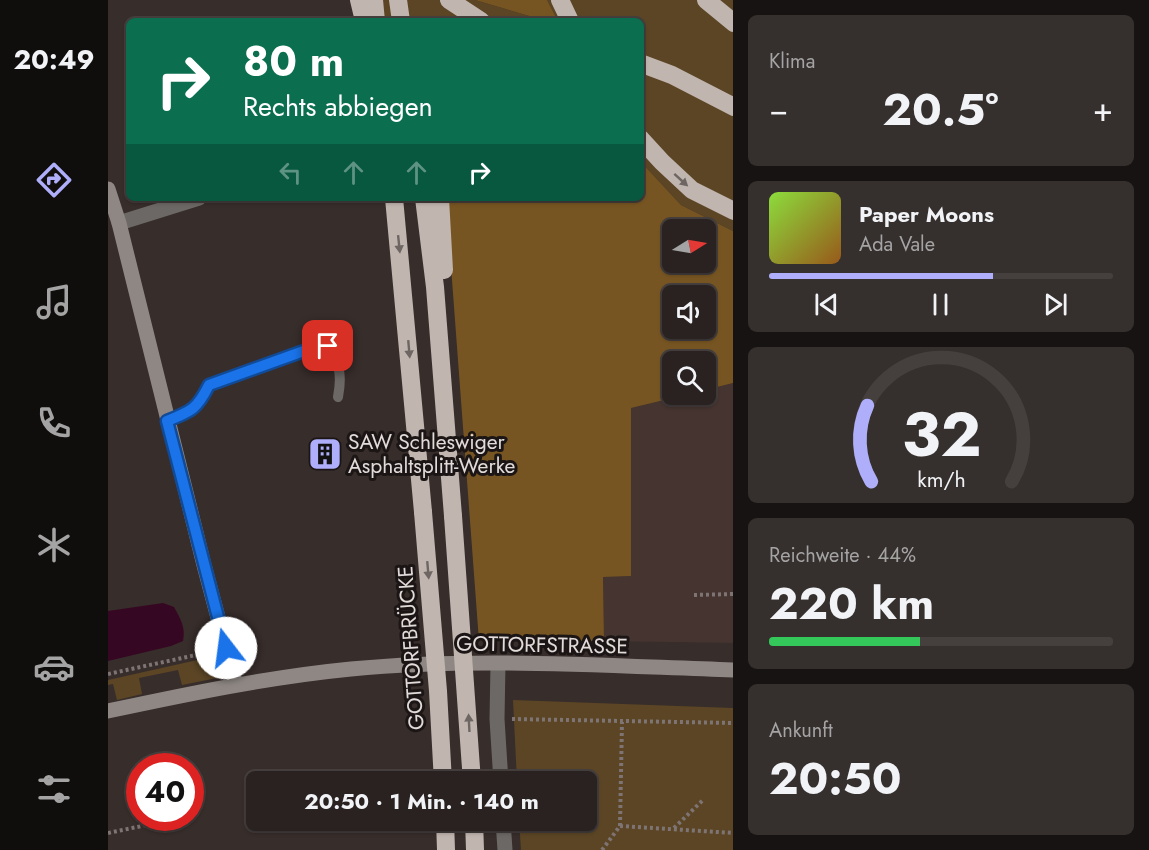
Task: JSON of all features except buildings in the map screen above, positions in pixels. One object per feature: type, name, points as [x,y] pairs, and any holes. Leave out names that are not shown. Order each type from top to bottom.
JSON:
[{"type":"highway","points":[[359,0],[363,18]]},
{"type":"highway","points":[[374,0],[376,18]]},
{"type":"highway","points":[[398,0],[400,18]]},
{"type":"highway","points":[[448,0],[476,18]]},
{"type":"highway","points":[[560,0],[569,18]]},
{"type":"highway","points":[[706,0],[733,22]]},
{"type":"highway","points":[[644,64],[672,75],[733,106]]},
{"type":"highway","points":[[644,142],[692,189],[733,211]]},
{"type":"highway","name":"GOTTORFBRÜCKE","points":[[394,201],[423,512],[442,771]]},
{"type":"highway","points":[[424,201],[435,287],[471,771]]},
{"type":"highway","points":[[440,201],[450,346],[446,421]]},
{"type":"highway","points":[[445,831],[446,850]]},
{"type":"highway","points":[[474,831],[475,850]]},
{"type":"street","points":[[108,189],[119,223],[167,421],[236,685]]},
{"type":"street","points":[[119,223],[189,201]]},
{"type":"street","points":[[498,664],[497,719],[500,771]]},
{"type":"street","name":"GOTTORFSTRASSE","points":[[108,711],[236,685],[351,669],[498,664],[733,670]]},
{"type":"street","points":[[504,831],[505,850]]},
{"type":"lane","points":[[167,421],[191,412],[202,399],[209,385],[315,347],[328,346],[337,359],[341,380],[338,397]]},
{"type":"path","points":[[694,595],[733,594]]},
{"type":"path","points":[[108,674],[226,648]]},
{"type":"path","points":[[497,719],[733,723]]},
{"type":"path","points":[[602,850],[620,826],[622,722]]},
{"type":"path","points":[[673,828],[703,800]]},
{"type":"path","points":[[620,826],[733,833]]},
{"type":"path","points":[[108,833],[126,829]]},
{"type":"shaded area","points":[[370,0],[475,0],[536,18],[383,18]]},
{"type":"shaded area","points":[[475,0],[547,0],[556,18],[536,18]]},
{"type":"shaded area","points":[[547,0],[733,0],[733,231],[716,222],[716,219],[709,219],[681,205],[644,165],[644,18],[556,18]]},
{"type":"shaded area","points":[[644,165],[681,205],[709,219],[662,219],[662,273],[716,273],[716,222],[733,231],[733,383],[716,387],[716,351],[662,351],[662,401],[631,408],[631,576],[603,577],[604,641],[479,641],[447,213],[449,201],[644,201]]},
{"type":"shaded area","points":[[733,383],[733,643],[604,641],[603,577],[631,576],[631,408],[662,401],[662,405],[716,405],[716,387]]},
{"type":"shaded area","points":[[163,603],[174,607],[183,627],[183,641],[108,661],[108,611]]},
{"type":"shaded area","points":[[224,654],[227,676],[182,685],[178,670],[139,678],[142,694],[117,700],[113,684],[108,685],[108,680]]},
{"type":"shaded area","points":[[513,700],[733,708],[733,850],[521,850],[520,831],[597,831],[597,771],[517,771]]},
{"type":"place","name":"SAW Schleswiger Asphaltsplitt-Werke","points":[[325,454]]},
{"type":"route","points":[[226,648],[167,421],[191,412],[202,399],[209,385],[315,347],[328,346]]}]
